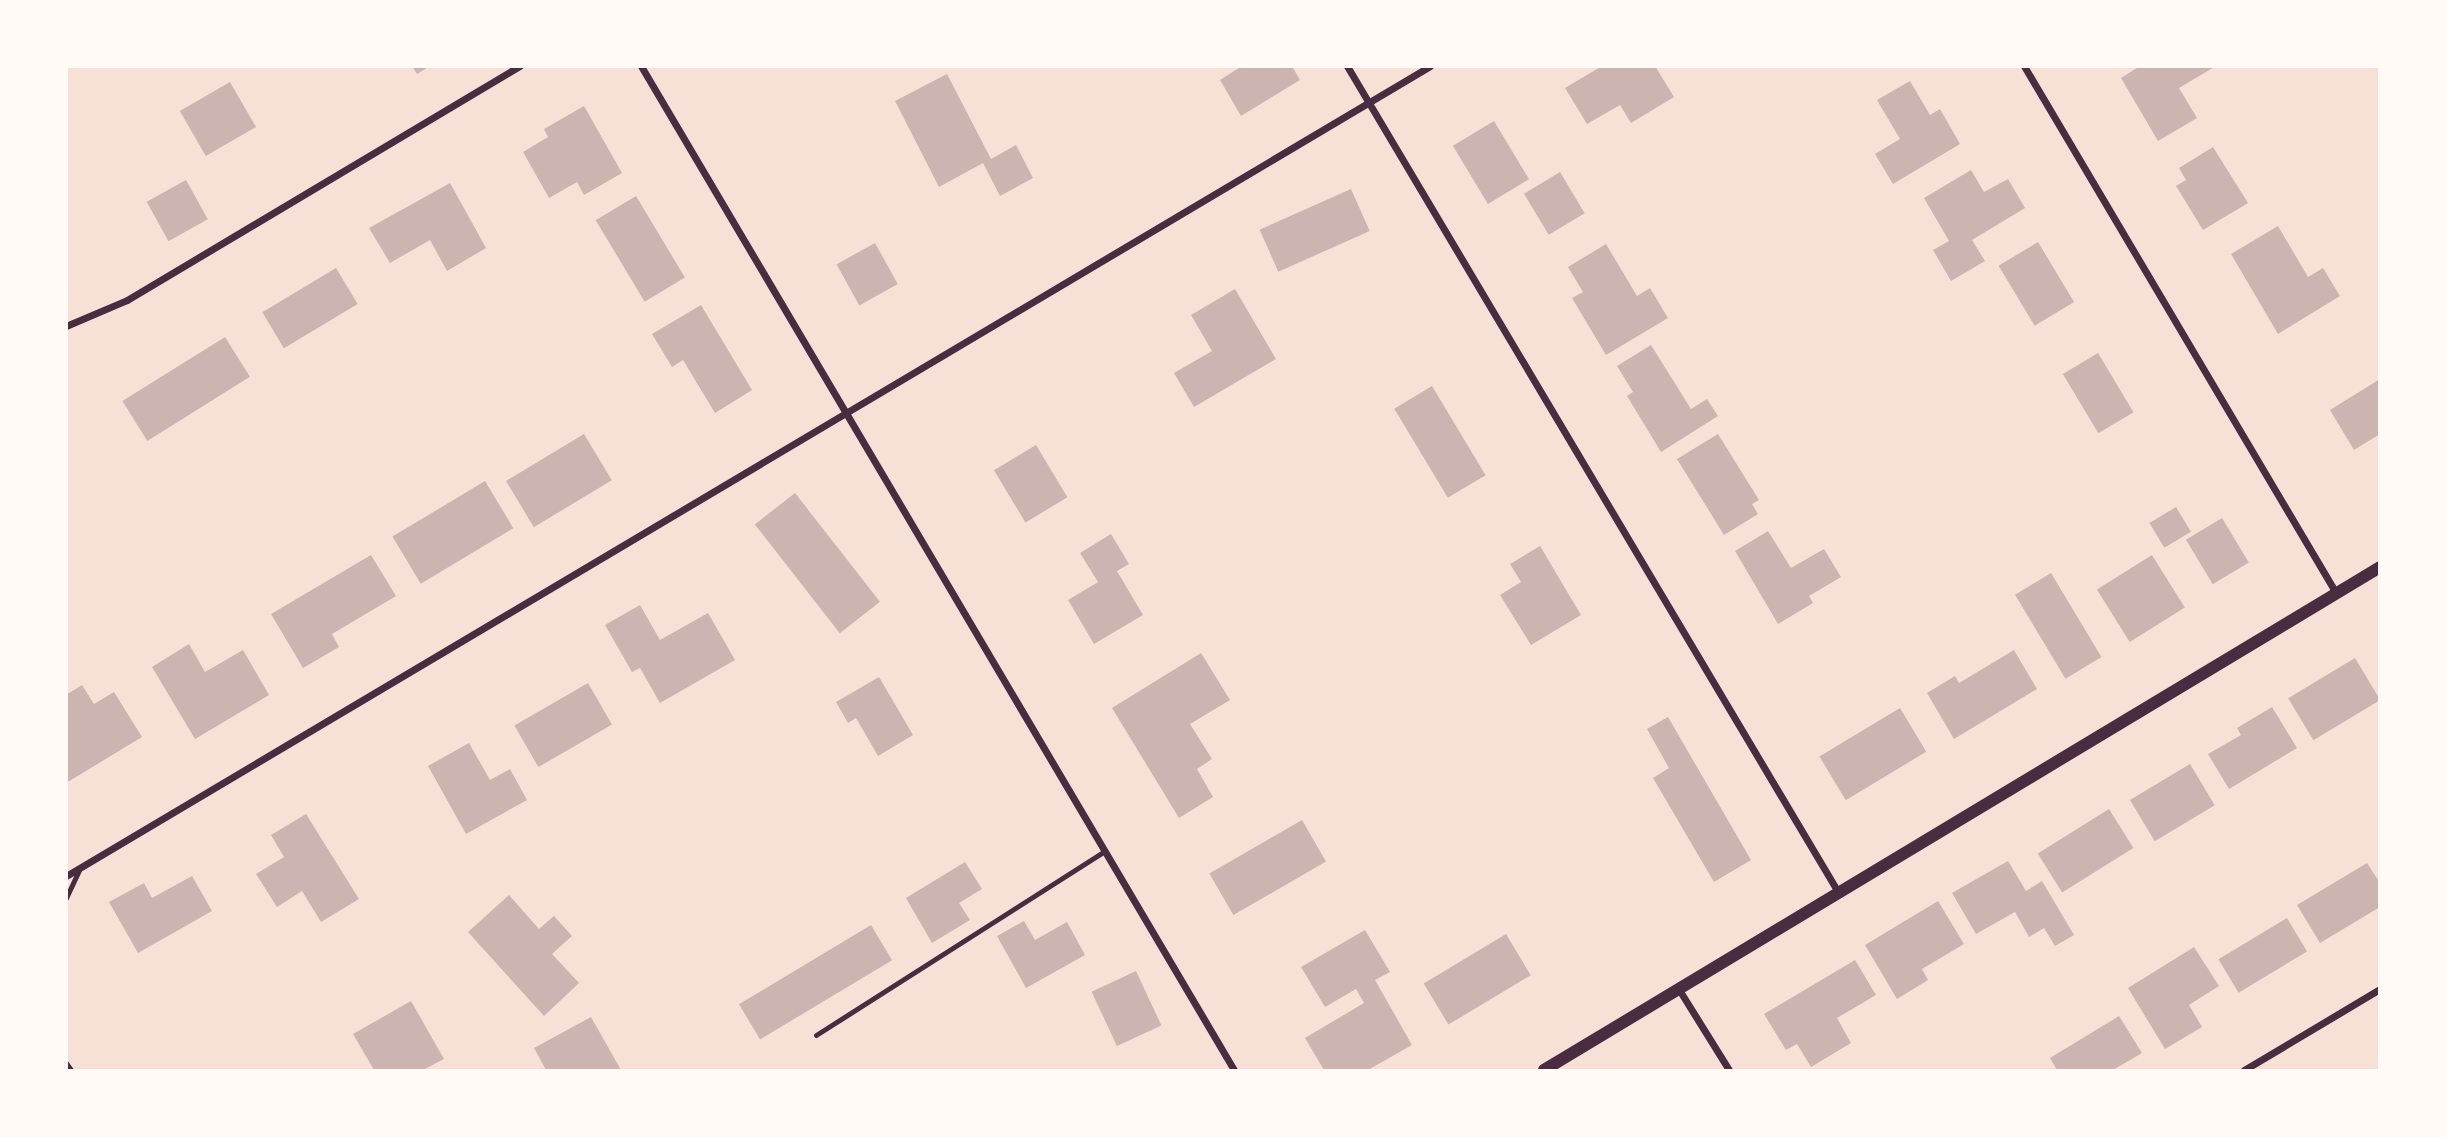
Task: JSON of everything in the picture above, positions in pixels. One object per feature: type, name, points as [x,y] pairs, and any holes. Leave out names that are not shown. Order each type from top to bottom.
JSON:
[{"type":"street","points":[[66,326],[127,300],[519,66]]},
{"type":"street","points":[[640,66],[1234,1070]]},
{"type":"street","points":[[1347,66],[1838,892]]},
{"type":"street","points":[[66,876],[1430,66]]},
{"type":"street","points":[[2024,66],[2336,593]]},
{"type":"street","points":[[1544,1070],[2379,567]]},
{"type":"street","points":[[1678,988],[1729,1070]]},
{"type":"street","points":[[2244,1070],[2379,989]]},
{"type":"lane","points":[[816,1035],[1105,851]]},
{"type":"lane","points":[[66,898],[80,868]]},
{"type":"lane","points":[[66,1063],[71,1070]]},
{"type":"building","points":[[412,66],[430,66],[417,74]]},
{"type":"building","points":[[1242,66],[1292,66],[1300,80],[1241,116],[1220,80]]},
{"type":"building","points":[[1602,66],[1655,66],[1674,97],[1631,123],[1620,105],[1587,124],[1565,88]]},
{"type":"building","points":[[2140,66],[2216,66],[2179,88],[2197,118],[2158,141],[2121,78]]},
{"type":"building","points":[[947,74],[991,159],[1016,145],[1033,178],[1000,196],[983,163],[939,187],[895,101]]},
{"type":"building","points":[[1910,81],[1930,115],[1940,109],[1960,144],[1893,184],[1875,154],[1900,139],[1877,100]]},
{"type":"building","points":[[230,82],[256,127],[206,156],[180,111]]},
{"type":"building","points":[[584,106],[622,173],[584,195],[577,182],[549,198],[523,152],[548,137],[544,129]]},
{"type":"building","points":[[1494,121],[1529,179],[1488,204],[1453,146]]},
{"type":"building","points":[[2213,147],[2248,203],[2203,230],[2176,186],[2186,180],[2179,168]]},
{"type":"building","points":[[1971,170],[1984,192],[2008,179],[2025,208],[1972,240],[1985,261],[1951,281],[1933,250],[1949,241],[1924,198]]},
{"type":"building","points":[[1560,172],[1585,213],[1549,235],[1524,194]]},
{"type":"building","points":[[186,180],[208,219],[168,241],[147,202]]},
{"type":"building","points":[[450,183],[486,248],[447,271],[430,240],[390,263],[369,228]]},
{"type":"building","points":[[1351,189],[1370,231],[1278,272],[1260,230]]},
{"type":"building","points":[[636,196],[685,277],[645,302],[596,220]]},
{"type":"building","points":[[2278,226],[2308,277],[2323,268],[2340,296],[2278,334],[2231,254]]},
{"type":"building","points":[[2038,242],[2074,302],[2035,326],[1999,266]]},
{"type":"building","points":[[875,243],[898,284],[859,305],[837,264]]},
{"type":"building","points":[[1606,244],[1637,296],[1650,288],[1668,318],[1606,355],[1572,298],[1583,292],[1568,267]]},
{"type":"building","points":[[336,268],[358,304],[284,348],[262,312]]},
{"type":"building","points":[[1235,289],[1276,359],[1194,407],[1174,373],[1212,351],[1191,315]]},
{"type":"building","points":[[701,305],[752,390],[715,413],[683,360],[672,367],[652,334]]},
{"type":"building","points":[[225,337],[250,377],[147,441],[122,401]]},
{"type":"building","points":[[1651,345],[1691,409],[1707,399],[1718,416],[1661,452],[1627,396],[1633,392],[1617,366]]},
{"type":"building","points":[[2098,353],[2134,412],[2098,433],[2063,374]]},
{"type":"building","points":[[2380,379],[2380,434],[2354,450],[2330,410]]},
{"type":"building","points":[[1432,386],[1486,475],[1448,498],[1394,409]]},
{"type":"building","points":[[584,434],[612,480],[534,527],[506,481]]},
{"type":"building","points":[[1718,434],[1759,500],[1752,504],[1758,514],[1724,535],[1677,459]]},
{"type":"building","points":[[1036,445],[1067,497],[1025,523],[994,470]]},
{"type":"building","points":[[485,481],[513,528],[421,584],[392,537]]},
{"type":"building","points":[[795,493],[880,602],[840,633],[755,524]]},
{"type":"building","points":[[2176,507],[2191,532],[2164,548],[2149,523]]},
{"type":"building","points":[[2222,518],[2249,563],[2213,584],[2186,540]]},
{"type":"building","points":[[1768,531],[1791,568],[1824,549],[1841,577],[1809,596],[1813,603],[1778,624],[1735,551]]},
{"type":"building","points":[[1111,534],[1129,564],[1117,571],[1143,615],[1094,644],[1068,600],[1098,582],[1080,553]]},
{"type":"building","points":[[1540,546],[1581,615],[1531,645],[1500,595],[1521,582],[1510,564]]},
{"type":"building","points":[[371,555],[396,596],[332,634],[339,647],[303,668],[271,614]]},
{"type":"building","points":[[2152,555],[2185,608],[2130,642],[2097,589]]},
{"type":"building","points":[[2051,573],[2101,657],[2065,679],[2015,595]]},
{"type":"building","points":[[640,605],[660,640],[708,613],[735,660],[660,703],[640,668],[632,672],[605,625]]},
{"type":"building","points":[[189,644],[205,672],[243,650],[269,695],[195,739],[152,667]]},
{"type":"building","points":[[2014,650],[2037,689],[1954,739],[1927,693],[1955,676],[1959,683]]},
{"type":"building","points":[[1201,653],[1230,700],[1190,724],[1212,759],[1197,769],[1213,797],[1179,818],[1112,708]]},
{"type":"building","points":[[2355,658],[2380,700],[2313,740],[2288,698]]},
{"type":"building","points":[[879,677],[913,735],[878,756],[856,718],[848,723],[836,702]]},
{"type":"building","points":[[588,683],[612,725],[538,767],[514,726]]},
{"type":"building","points":[[82,685],[94,704],[114,692],[142,737],[66,783],[66,695]]},
{"type":"building","points":[[2272,707],[2297,748],[2229,789],[2208,754],[2241,735],[2237,728]]},
{"type":"building","points":[[1900,708],[1926,752],[1846,800],[1819,756]]},
{"type":"building","points":[[1668,717],[1751,860],[1714,882],[1653,778],[1669,768],[1647,729]]},
{"type":"building","points":[[469,743],[490,780],[510,769],[527,800],[466,834],[428,766]]},
{"type":"building","points":[[2190,764],[2215,805],[2155,841],[2130,800]]},
{"type":"building","points":[[2109,809],[2133,848],[2062,893],[2038,854]]},
{"type":"building","points":[[306,814],[359,899],[321,922],[302,891],[277,907],[256,874],[284,857],[271,835]]},
{"type":"building","points":[[1302,820],[1326,862],[1233,915],[1209,874]]},
{"type":"building","points":[[2008,861],[2026,891],[2042,881],[2074,935],[2055,946],[2044,928],[2029,937],[2015,912],[1976,934],[1952,893]]},
{"type":"building","points":[[965,862],[982,889],[959,903],[970,920],[932,943],[906,898]]},
{"type":"building","points":[[2367,863],[2380,883],[2380,907],[2320,943],[2297,905]]},
{"type":"building","points":[[192,876],[212,911],[138,953],[109,902],[144,883],[152,898]]},
{"type":"building","points":[[509,895],[539,929],[554,916],[572,936],[552,954],[579,983],[544,1016],[468,932]]},
{"type":"building","points":[[1938,901],[1964,944],[1922,969],[1928,980],[1897,999],[1865,945]]},
{"type":"building","points":[[2287,918],[2307,951],[2239,993],[2218,959]]},
{"type":"building","points":[[1024,921],[1035,940],[1067,922],[1085,955],[1026,988],[997,936]]},
{"type":"building","points":[[871,925],[892,960],[760,1039],[739,1004]]},
{"type":"building","points":[[1365,930],[1390,972],[1375,980],[1412,1045],[1368,1070],[1324,1070],[1305,1038],[1364,1003],[1356,989],[1325,1007],[1301,967]]},
{"type":"building","points":[[1506,934],[1531,975],[1448,1025],[1424,983]]},
{"type":"building","points":[[2194,947],[2219,986],[2189,1005],[2202,1027],[2165,1049],[2128,988]]},
{"type":"building","points":[[1855,960],[1876,995],[1837,1018],[1851,1043],[1811,1067],[1797,1044],[1786,1050],[1764,1014]]},
{"type":"building","points":[[1136,971],[1161,1025],[1117,1046],[1092,992]]},
{"type":"building","points":[[411,1001],[444,1059],[423,1070],[374,1070],[353,1034]]},
{"type":"building","points":[[2119,1016],[2142,1053],[2113,1070],[2057,1070],[2050,1058]]},
{"type":"building","points":[[591,1017],[621,1070],[546,1070],[534,1048]]}]
